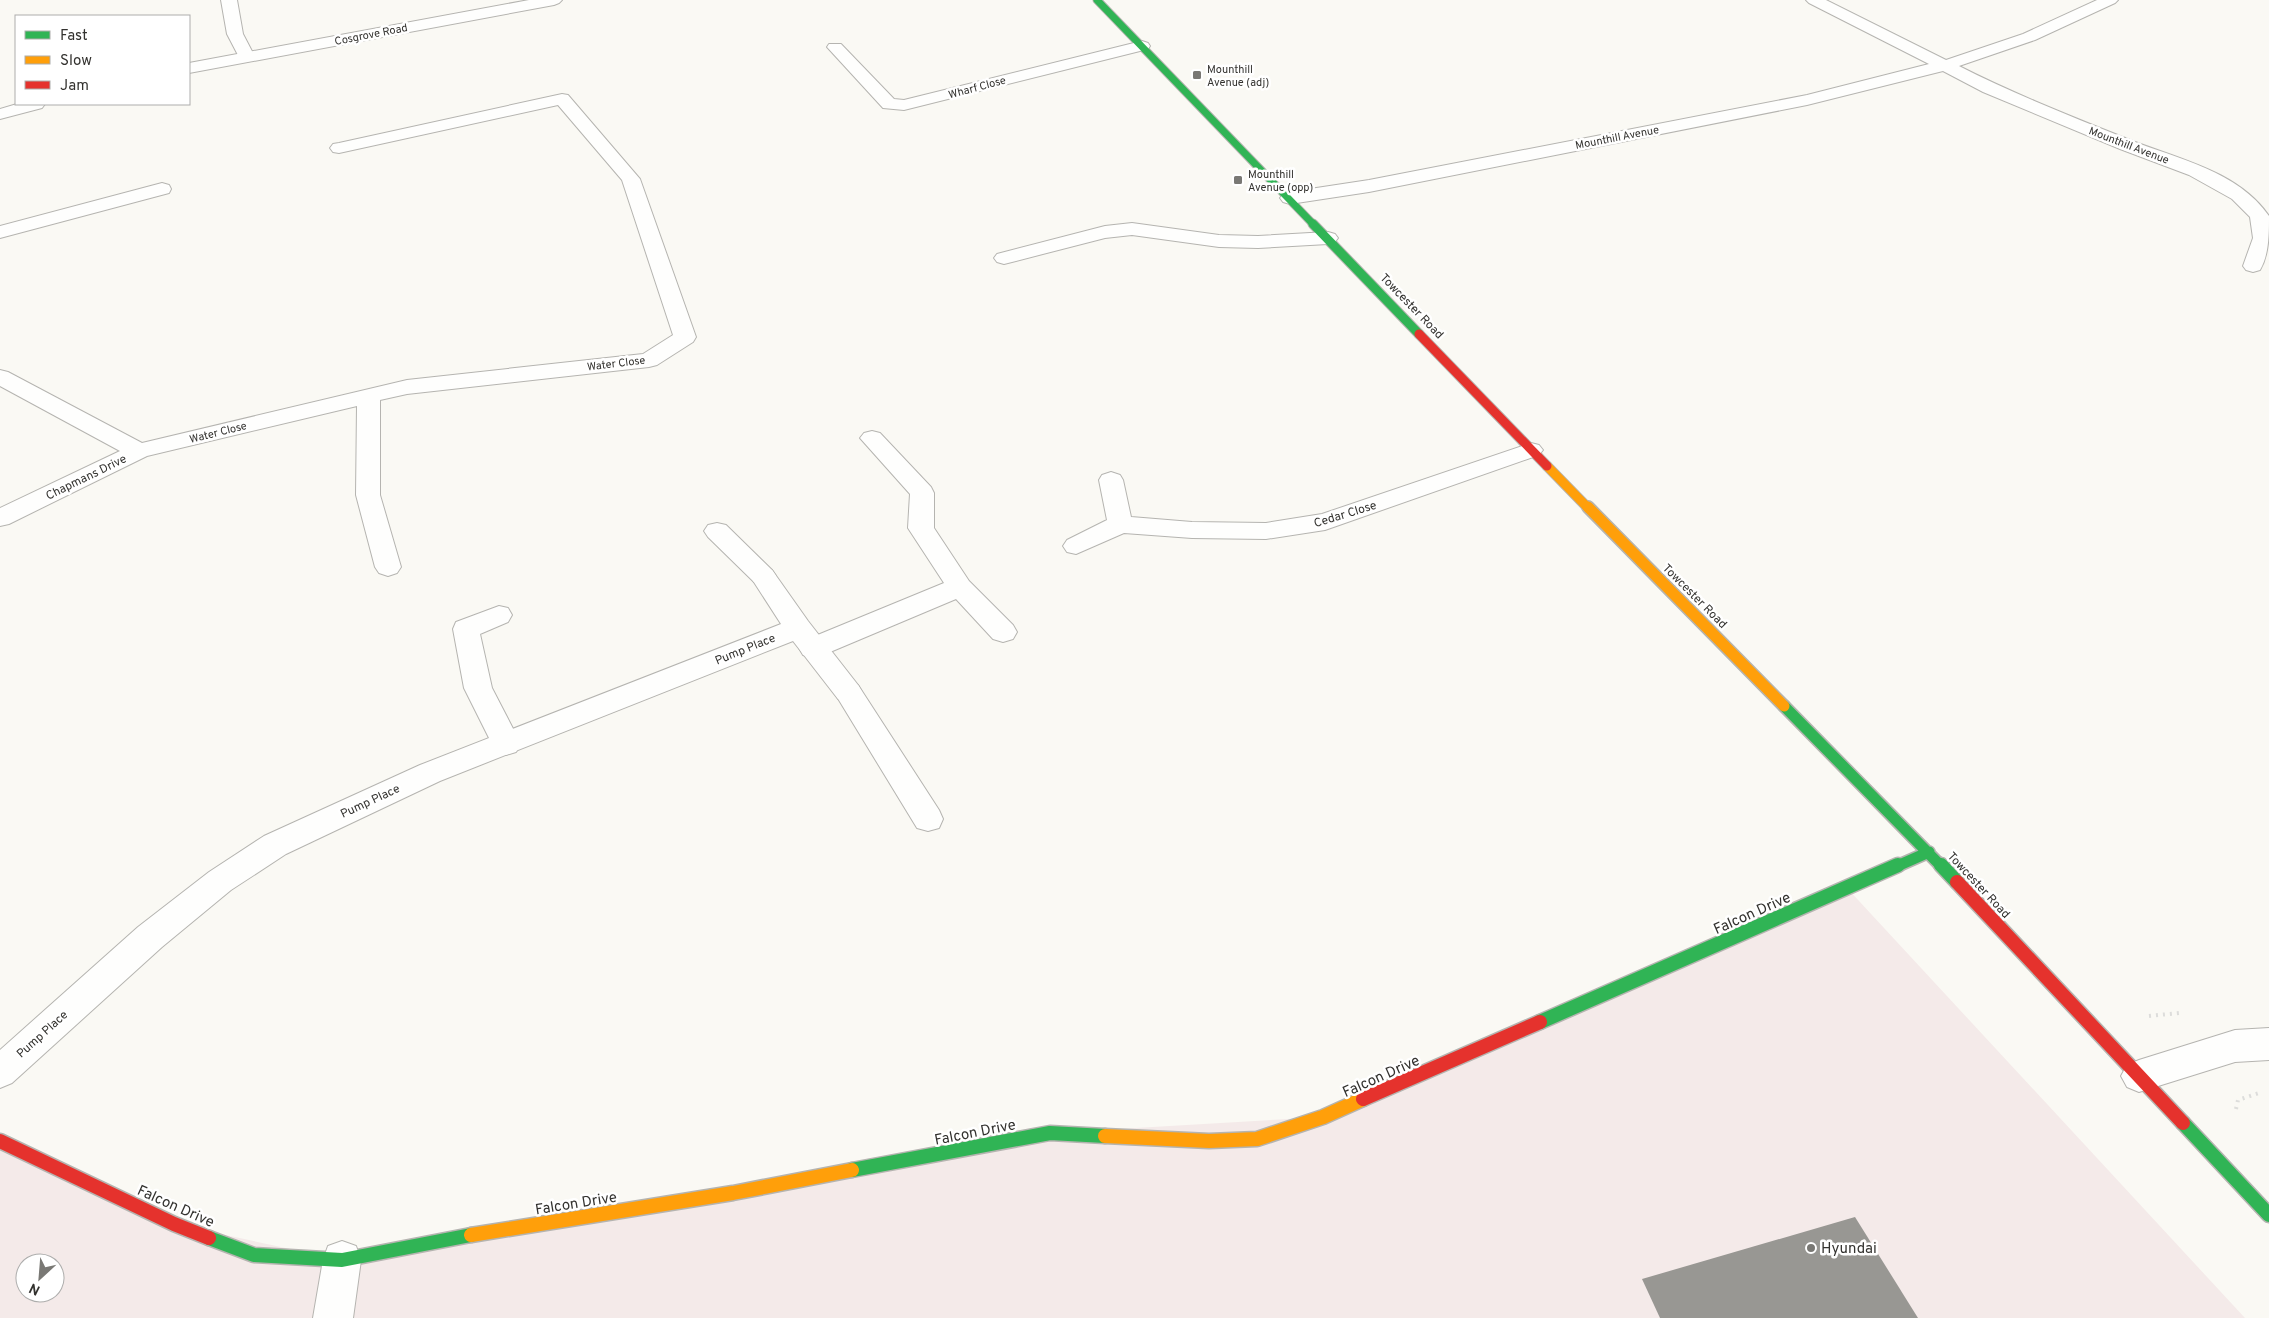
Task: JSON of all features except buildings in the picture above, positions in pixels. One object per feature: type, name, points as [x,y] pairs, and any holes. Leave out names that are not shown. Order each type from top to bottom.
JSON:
[{"type":"street","points":[[229,0],[235,34],[247,57]]},
{"type":"street","name":"Cosgrove Road","points":[[190,68],[554,0]]},
{"type":"street","name":"Towcester Road","points":[[1097,0],[1532,450],[1929,852],[2269,1215]]},
{"type":"street","name":"Mounthill Avenue","points":[[1814,0],[1943,66],[2048,113],[2196,171],[2239,195],[2259,216],[2263,238],[2253,266]]},
{"type":"street","name":"Mounthill Avenue","points":[[1290,198],[1370,186],[1797,102],[1943,66],[2028,37],[2110,0]]},
{"type":"street","name":"Wharf Close","points":[[835,47],[889,104],[904,105],[1142,46]]},
{"type":"street","name":"Water Close","points":[[139,452],[408,387],[649,360],[685,337],[632,179],[562,99],[339,148]]},
{"type":"street","points":[[0,114],[32,105]]},
{"type":"street","points":[[0,232],[162,189]]},
{"type":"street","points":[[1004,258],[1105,232],[1132,229],[1219,240],[1258,242],[1328,238]]},
{"type":"street","name":"Chapmans Drive","points":[[0,377],[139,452]]},
{"type":"street","points":[[369,396],[368,495],[388,567]]},
{"type":"street","points":[[872,438],[922,493],[921,528],[960,588],[1002,632]]},
{"type":"street","name":"Cedar Close","points":[[1120,524],[1192,530],[1266,531],[1325,522],[1532,450]]},
{"type":"street","name":"Chapmans Drive","points":[[0,518],[139,452]]},
{"type":"street","points":[[1076,546],[1120,524],[1111,480]]},
{"type":"street","points":[[717,531],[763,576],[806,638],[848,692],[928,819]]},
{"type":"street","name":"Pump Place","points":[[0,1072],[150,938],[220,881],[275,845],[430,773],[506,744],[806,638],[960,588]]},
{"type":"street","points":[[499,615],[466,629],[478,688],[506,744]]},
{"type":"street","name":"Falcon Drive","points":[[0,1141],[174,1224],[254,1255],[342,1260],[454,1238],[734,1193],[1050,1133],[1209,1141],[1257,1138],[1332,1114],[1929,852]]},
{"type":"street","points":[[2139,1076],[2235,1046],[2269,1044]]},
{"type":"street","points":[[333,1318],[342,1260]]},
{"type":"shaded area","points":[[1847,888],[2245,1318],[0,1318],[0,1141],[174,1224],[342,1260],[1050,1133],[1323,1117]]},
{"type":"traffic: fast","points":[[1097,0],[1419,334]]},
{"type":"traffic: fast","points":[[1784,706],[1957,882]]},
{"type":"traffic: fast","points":[[1540,1022],[1929,852]]},
{"type":"traffic: fast","points":[[2183,1123],[2269,1215]]},
{"type":"traffic: fast","points":[[852,1170],[1050,1133],[1105,1136]]},
{"type":"traffic: fast","points":[[209,1238],[254,1255],[342,1260],[471,1235]]},
{"type":"traffic: slow","points":[[1547,466],[1784,706]]},
{"type":"traffic: slow","points":[[1105,1136],[1209,1141],[1257,1139],[1323,1117],[1363,1099]]},
{"type":"traffic: slow","points":[[471,1235],[733,1193],[852,1170]]},
{"type":"traffic: jam","points":[[1419,334],[1547,466]]},
{"type":"traffic: jam","points":[[1957,882],[2183,1123]]},
{"type":"traffic: jam","points":[[1363,1099],[1540,1022]]},
{"type":"traffic: jam","points":[[0,1141],[174,1224],[209,1238]]},
{"type":"place","name":"Mounthill Avenue (adj)","points":[[1197,75]]},
{"type":"place","name":"Mounthill Avenue (opp)","points":[[1238,180]]},
{"type":"place","name":"Hyundai","points":[[1811,1248]]}]
